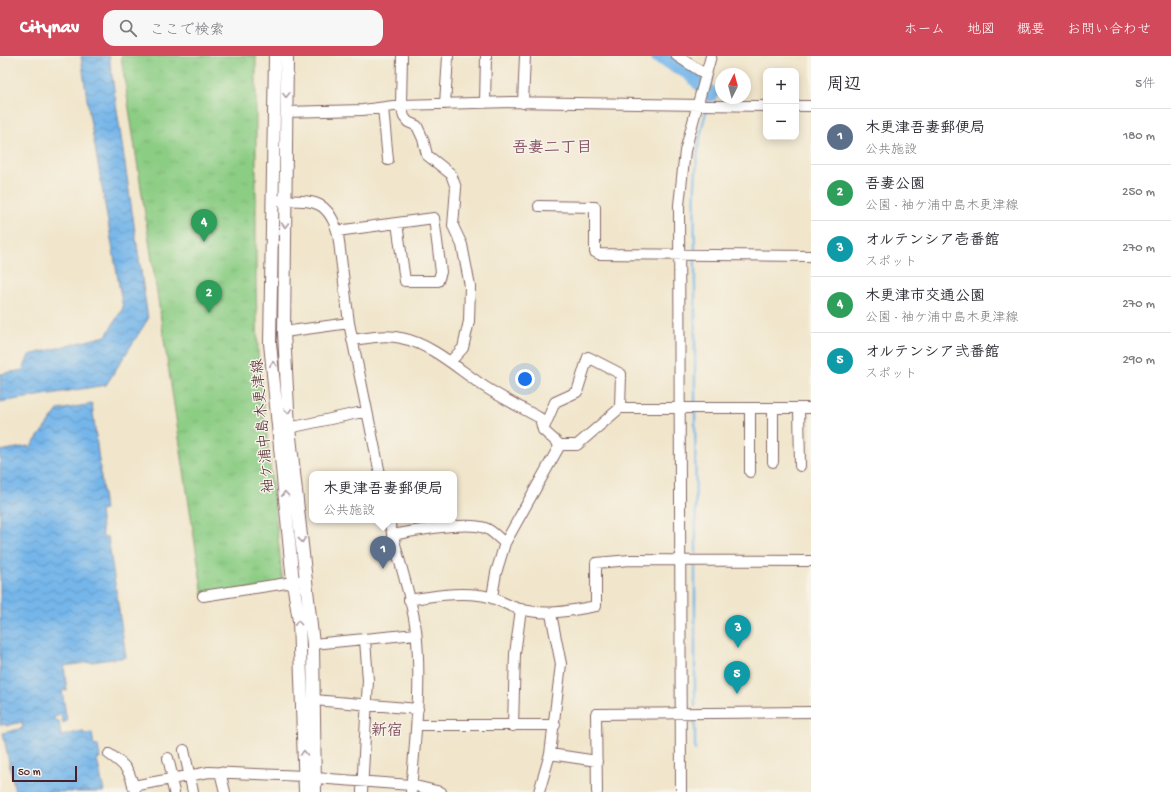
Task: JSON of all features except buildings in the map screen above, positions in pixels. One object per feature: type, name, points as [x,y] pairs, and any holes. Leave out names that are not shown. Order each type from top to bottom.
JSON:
[{"type":"main road","name":"袖ケ浦中島木更津線","points":[[275,56],[270,343],[298,621],[310,777],[315,792]]},
{"type":"main road","name":"袖ケ浦中島木更津線","points":[[287,56],[284,332],[289,428],[314,644],[314,700],[310,777],[305,792]]},
{"type":"street","points":[[402,56],[401,105],[404,116],[408,122],[417,126],[423,139],[427,155],[451,174],[456,188],[453,226],[462,245],[470,286],[469,320],[463,348],[450,362]]},
{"type":"street","points":[[445,104],[448,56]]},
{"type":"street","points":[[485,103],[486,56]]},
{"type":"street","points":[[523,103],[525,56]]},
{"type":"street","points":[[677,56],[705,74]]},
{"type":"street","points":[[681,792],[679,712],[679,205],[681,176],[685,151],[711,56]]},
{"type":"street","points":[[286,112],[363,110],[401,105],[485,103],[763,106]]},
{"type":"street","points":[[799,106],[811,106]]},
{"type":"street","points":[[382,108],[388,160]]},
{"type":"street","points":[[273,200],[313,201],[321,206],[334,221],[337,231],[352,340],[379,471]]},
{"type":"street","points":[[538,206],[595,207],[595,252],[599,254],[680,256],[811,256]]},
{"type":"street","points":[[337,231],[434,218],[441,272],[438,281],[405,281],[397,223]]},
{"type":"street","points":[[284,332],[349,323]]},
{"type":"street","points":[[352,340],[376,337],[400,337],[419,344],[450,362],[486,387],[540,418],[543,430],[560,445],[577,445],[620,408],[811,408]]},
{"type":"street","points":[[543,430],[555,402],[577,392],[588,357],[621,374],[620,408]]},
{"type":"street","points":[[750,408],[750,472]]},
{"type":"street","points":[[773,408],[773,462]]},
{"type":"street","points":[[799,408],[800,466]]},
{"type":"street","points":[[289,428],[367,410]]},
{"type":"street","points":[[492,597],[496,573],[504,544],[560,445]]},
{"type":"street","points":[[390,523],[416,634],[418,725],[411,789]]},
{"type":"street","points":[[392,535],[415,530],[459,526],[485,528],[504,544]]},
{"type":"street","points":[[409,600],[468,594],[492,597],[521,609],[551,614],[596,606],[596,563],[630,560],[811,561]]},
{"type":"street","points":[[203,596],[306,581]]},
{"type":"street","points":[[513,726],[515,654],[521,609]]},
{"type":"street","points":[[540,792],[550,754],[555,725],[561,664],[551,614]]},
{"type":"street","points":[[314,644],[416,634]]},
{"type":"street","points":[[362,792],[368,680],[365,640]]},
{"type":"street","points":[[314,700],[366,706],[418,709]]},
{"type":"street","points":[[597,792],[596,714],[679,712],[811,712]]},
{"type":"street","points":[[418,725],[555,725]]},
{"type":"street","points":[[184,750],[193,792]]},
{"type":"street","points":[[109,754],[123,763],[128,769],[134,789],[172,779],[220,772],[362,781],[441,792]]},
{"type":"street","points":[[550,754],[597,761]]},
{"type":"street","points":[[168,758],[174,792]]},
{"type":"street","points":[[220,772],[224,792]]},
{"type":"green space","points":[[121,56],[256,56],[256,285],[258,353],[283,584],[203,596]]},
{"type":"water","points":[[81,56],[109,56],[148,319],[106,385],[0,402],[0,374],[23,370],[29,355],[106,336],[123,308],[89,113]]},
{"type":"water","points":[[92,404],[105,510],[100,511],[103,537],[108,537],[126,657],[64,666],[67,690],[62,691],[67,721],[63,723],[61,715],[54,717],[55,721],[59,721],[61,736],[83,731],[83,734],[92,733],[94,746],[98,745],[100,758],[97,759],[104,792],[15,792],[3,733],[23,728],[22,722],[6,726],[6,724],[0,725],[0,451],[28,446],[29,449],[58,410]]},
{"type":"waterway","points":[[658,56],[689,73],[711,94]]},
{"type":"waterway","points":[[708,103],[711,94]]},
{"type":"waterway","points":[[695,252],[695,179],[699,143],[707,108]]},
{"type":"waterway","points":[[695,257],[695,406]]},
{"type":"waterway","points":[[695,411],[696,554]]},
{"type":"waterway","points":[[695,565],[695,706]]},
{"type":"waterway","points":[[695,717],[695,750]]},
{"type":"place","name":"木更津市交通公園","points":[[204,242]]},
{"type":"place","name":"吾妻公園","points":[[209,313]]},
{"type":"place","name":"木更津吾妻郵便局","points":[[383,569]]},
{"type":"place","name":"オルテンシア壱番館","points":[[738,648]]},
{"type":"place","name":"オルテンシア弐番館","points":[[737,694]]},
{"type":"district","name":"吾妻二丁目","points":[[552,146]]},
{"type":"district","name":"新宿","points":[[387,729]]}]
